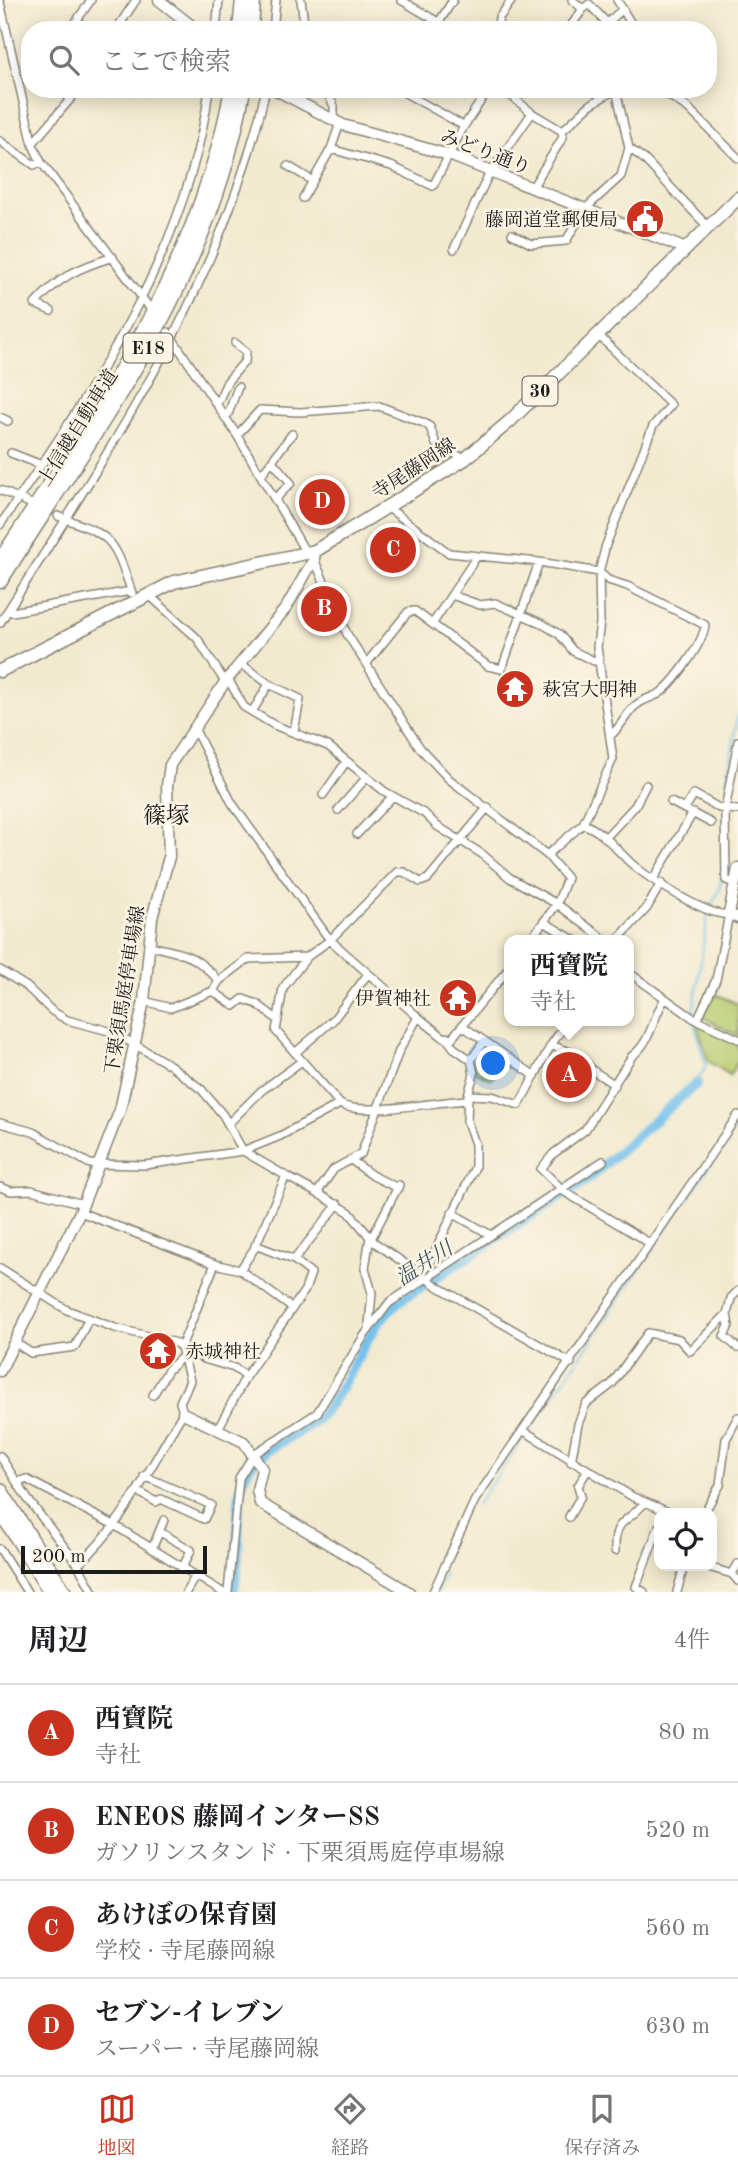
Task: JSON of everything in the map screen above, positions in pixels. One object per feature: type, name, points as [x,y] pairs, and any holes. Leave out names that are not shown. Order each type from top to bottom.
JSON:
[{"type":"highway","points":[[241,21],[243,0]]},
{"type":"highway","points":[[252,21],[253,0]]},
{"type":"highway","name":"上信越自動車道","points":[[0,561],[108,394],[160,303],[208,188],[230,98]]},
{"type":"highway","name":"上信越自動車道","points":[[0,581],[119,397],[170,307],[211,214],[232,144],[241,98]]},
{"type":"highway","points":[[0,1490],[64,1592]]},
{"type":"highway","points":[[0,1510],[51,1592]]},
{"type":"main road","points":[[159,0],[185,20]]},
{"type":"main road","name":"みどり通り","points":[[291,98],[337,122],[449,155],[686,249]]},
{"type":"main road","name":"寺尾藤岡線","points":[[0,671],[133,597],[149,595],[188,578],[311,554],[387,508],[465,458],[510,421],[738,198]]},
{"type":"main road","name":"下栗須馬庭停車場線","points":[[0,1371],[82,1208],[120,1110],[145,1001],[152,918],[169,857],[168,773],[173,757],[227,680],[286,608],[311,554]]},
{"type":"main road","points":[[734,916],[738,868]]},
{"type":"main road","points":[[183,1413],[244,1442],[257,1458],[263,1472],[257,1495],[260,1503],[409,1592]]},
{"type":"street","points":[[76,21],[91,0]]},
{"type":"street","points":[[122,21],[136,0]]},
{"type":"street","points":[[217,21],[219,0]]},
{"type":"street","points":[[274,21],[276,0]]},
{"type":"street","points":[[301,0],[304,21]]},
{"type":"street","points":[[401,0],[429,21]]},
{"type":"street","points":[[439,21],[453,0]]},
{"type":"street","points":[[498,21],[512,0]]},
{"type":"street","points":[[572,0],[583,9]]},
{"type":"street","points":[[617,0],[630,21]]},
{"type":"street","points":[[0,2],[21,92]]},
{"type":"street","points":[[574,21],[589,4],[605,21]]},
{"type":"street","points":[[609,21],[623,9]]},
{"type":"street","points":[[22,98],[33,143],[41,162],[149,307]]},
{"type":"street","points":[[33,143],[71,98]]},
{"type":"street","points":[[0,525],[105,363],[141,296],[183,198],[207,98]]},
{"type":"street","points":[[0,623],[62,518],[116,440],[173,341],[237,196],[264,98]]},
{"type":"street","points":[[303,198],[331,149],[337,122],[330,98]]},
{"type":"street","points":[[414,98],[464,126]]},
{"type":"street","points":[[331,149],[391,166],[433,186],[464,126],[483,98]]},
{"type":"street","points":[[514,98],[532,113],[562,131],[563,137],[532,188]]},
{"type":"street","points":[[562,131],[602,98]]},
{"type":"street","points":[[512,234],[531,244],[566,241],[585,209],[621,176],[629,148],[617,98]]},
{"type":"street","points":[[673,98],[688,108],[738,158]]},
{"type":"street","points":[[454,249],[491,172],[532,113]]},
{"type":"street","points":[[0,141],[34,165],[41,162]]},
{"type":"street","points":[[629,148],[644,159],[708,227]]},
{"type":"street","points":[[288,166],[313,181]]},
{"type":"street","points":[[51,311],[35,304],[55,282],[83,266],[113,257]]},
{"type":"street","points":[[168,332],[224,414],[311,554],[347,634],[419,748],[449,779],[547,855],[567,878],[557,904],[534,935]]},
{"type":"street","points":[[547,855],[583,824],[613,759],[598,659],[599,572],[606,545],[653,426],[671,405],[598,335]]},
{"type":"street","points":[[217,404],[227,382],[244,361],[246,352],[235,343]]},
{"type":"street","points":[[224,414],[228,414],[238,387]]},
{"type":"street","points":[[237,435],[260,410],[300,412],[379,406],[424,424],[430,428],[436,444],[465,458]]},
{"type":"street","points":[[0,417],[8,421]]},
{"type":"street","points":[[261,475],[292,434]]},
{"type":"street","points":[[11,453],[39,464]]},
{"type":"street","points":[[273,462],[291,483],[276,498]]},
{"type":"street","points":[[0,490],[29,503]]},
{"type":"street","points":[[387,508],[449,553],[539,562],[599,572],[608,580],[627,586],[705,625],[690,657],[672,682],[658,694],[634,707],[622,726],[611,735]]},
{"type":"street","points":[[8,610],[12,612],[133,597],[115,545],[100,533],[62,518]]},
{"type":"street","points":[[433,623],[477,555]]},
{"type":"street","points":[[366,664],[408,612],[415,611],[488,666],[502,669],[539,562]]},
{"type":"street","points":[[149,595],[197,638],[244,707],[328,746],[392,797],[412,805],[510,878],[557,904],[598,935]]},
{"type":"street","points":[[452,595],[480,604],[495,603],[559,634],[573,651],[594,661],[598,659]]},
{"type":"street","points":[[241,664],[269,684],[300,699],[294,732]]},
{"type":"street","points":[[252,712],[269,684]]},
{"type":"street","points":[[193,727],[232,803],[330,940],[471,1060]]},
{"type":"street","points":[[735,883],[726,880],[726,808],[738,741]]},
{"type":"street","points":[[323,795],[346,762]]},
{"type":"street","points":[[338,810],[367,777]]},
{"type":"street","points":[[606,836],[635,806],[646,785]]},
{"type":"street","points":[[685,808],[694,794],[726,808],[738,810]]},
{"type":"street","points":[[356,834],[392,797]]},
{"type":"street","points":[[671,802],[710,823]]},
{"type":"street","points":[[488,807],[463,841],[428,880],[420,882],[404,872],[397,872],[386,880],[330,940],[307,957],[283,988],[276,1031],[340,1104],[348,1108],[377,1109],[492,1096],[519,1105],[551,1045],[564,1026]]},
{"type":"street","points":[[622,935],[647,908],[657,880],[693,813]]},
{"type":"street","points":[[583,824],[606,836],[634,865],[706,911],[734,916],[716,980],[698,1018]]},
{"type":"street","points":[[544,922],[566,935]]},
{"type":"street","points":[[148,945],[184,952],[206,966],[219,981]]},
{"type":"street","points":[[145,1001],[171,1008],[213,991],[219,981],[248,959],[307,957]]},
{"type":"street","points":[[0,970],[27,987],[52,1011],[67,1020],[101,1027],[170,1065],[202,1090],[228,1124],[243,1151],[338,1204],[349,1212],[371,1238],[426,1279],[571,1363]]},
{"type":"street","points":[[295,1053],[333,1020],[368,974]]},
{"type":"street","points":[[447,1039],[464,1027],[504,974]]},
{"type":"street","points":[[634,977],[692,1018],[698,1018],[738,1039]]},
{"type":"street","points":[[213,991],[234,1006],[243,999],[249,1000],[278,1020]]},
{"type":"street","points":[[651,1244],[562,1190],[541,1169],[553,1154],[585,1130],[632,1056],[651,1032],[653,1020],[664,1000]]},
{"type":"street","points":[[317,1193],[334,1169],[351,1160],[366,1147],[399,1051],[418,1017]]},
{"type":"street","points":[[464,1027],[535,1076]]},
{"type":"street","points":[[426,1279],[429,1264],[475,1167],[475,1144],[467,1121],[468,1098],[473,1085],[471,1060],[484,1041]]},
{"type":"street","points":[[551,1045],[580,1056],[592,1070],[615,1085]]},
{"type":"street","points":[[228,1124],[261,1091],[302,1061]]},
{"type":"street","points":[[0,1123],[33,1132],[90,1164],[145,1165],[243,1151],[280,1136],[340,1104]]},
{"type":"street","points":[[433,1592],[475,1500],[738,1115]]},
{"type":"street","points":[[351,1160],[373,1176],[399,1186],[371,1238],[365,1268],[372,1293],[369,1329]]},
{"type":"street","points":[[17,1482],[26,1479],[114,1525],[195,1577],[225,1592],[234,1547],[236,1490],[239,1478],[257,1458],[317,1413],[388,1303],[603,1161]]},
{"type":"street","points":[[240,1270],[255,1245],[286,1175]]},
{"type":"street","points":[[0,1187],[11,1191],[31,1190],[82,1208],[215,1264],[240,1270],[292,1308]]},
{"type":"street","points":[[294,1260],[338,1204]]},
{"type":"street","points":[[452,1213],[491,1235]]},
{"type":"street","points":[[218,1429],[246,1376],[255,1367],[306,1290],[311,1273],[294,1260],[255,1245]]},
{"type":"street","points":[[78,1565],[97,1548],[130,1505],[144,1476],[183,1413],[180,1402],[190,1381],[181,1347],[215,1264]]},
{"type":"street","points":[[0,1268],[40,1294],[89,1318],[115,1328],[163,1338],[204,1359],[234,1368],[246,1376]]},
{"type":"street","points":[[738,1291],[731,1298],[727,1314],[729,1326],[724,1336],[738,1348]]},
{"type":"street","points":[[571,1462],[578,1424],[586,1404],[612,1384],[648,1333],[678,1339],[690,1350],[727,1314]]},
{"type":"street","points":[[14,1342],[31,1353],[75,1347],[89,1318]]},
{"type":"street","points":[[153,1395],[169,1370],[183,1356]]},
{"type":"street","points":[[707,1508],[720,1485],[726,1439],[737,1421]]},
{"type":"street","points":[[524,1431],[571,1462],[658,1508]]},
{"type":"street","points":[[0,1456],[17,1482],[23,1500],[78,1565],[93,1592]]},
{"type":"street","points":[[569,1517],[581,1496],[578,1486],[587,1471]]},
{"type":"street","points":[[137,1491],[156,1502],[161,1499],[204,1519],[211,1505],[144,1476]]},
{"type":"street","points":[[615,1551],[614,1532],[623,1520],[634,1516],[645,1502]]},
{"type":"street","points":[[152,1549],[164,1520]]},
{"type":"street","points":[[160,1532],[191,1550],[182,1569]]},
{"type":"street","points":[[644,1592],[635,1587],[654,1539]]},
{"type":"street","points":[[0,1549],[27,1592]]},
{"type":"street","points":[[732,1574],[738,1564]]},
{"type":"street","points":[[717,1570],[732,1574],[738,1581]]},
{"type":"street","points":[[677,1592],[683,1571]]},
{"type":"street","points":[[186,1592],[195,1577]]},
{"type":"green space","points":[[713,993],[738,1004],[738,1036],[704,1018],[702,1014]]},
{"type":"green space","points":[[696,1021],[738,1042],[738,1060],[730,1075],[708,1061]]},
{"type":"green space","points":[[485,1043],[507,1059],[492,1079],[475,1072],[473,1061]]},
{"type":"waterway","points":[[727,782],[738,714]]},
{"type":"waterway","points":[[709,908],[719,891],[722,875]]},
{"type":"waterway","points":[[693,1014],[708,914]]},
{"type":"waterway","name":"温井川","points":[[694,1021],[706,1066],[697,1083]]},
{"type":"waterway","name":"温井川","points":[[233,1592],[240,1492],[249,1468],[266,1451],[320,1416],[340,1389],[365,1343],[385,1314],[398,1302],[588,1179],[697,1083]]},
{"type":"waterway","points":[[531,1429],[738,1124]]},
{"type":"waterway","points":[[476,1505],[525,1437]]},
{"type":"waterway","points":[[437,1592],[445,1574]]},
{"type":"place","name":"藤岡道堂郵便局","points":[[645,219]]},
{"type":"place","name":"セブン-イレブン","points":[[322,502]]},
{"type":"place","name":"あけぼの保育園","points":[[393,550]]},
{"type":"place","name":"ENEOS 藤岡インターSS","points":[[324,609]]},
{"type":"place","name":"萩宮大明神","points":[[515,689]]},
{"type":"place","name":"伊賀神社","points":[[458,998]]},
{"type":"place","name":"西寶院","points":[[569,1075]]},
{"type":"place","name":"赤城神社","points":[[158,1351]]},
{"type":"district","name":"篠塚","points":[[166,815]]}]
